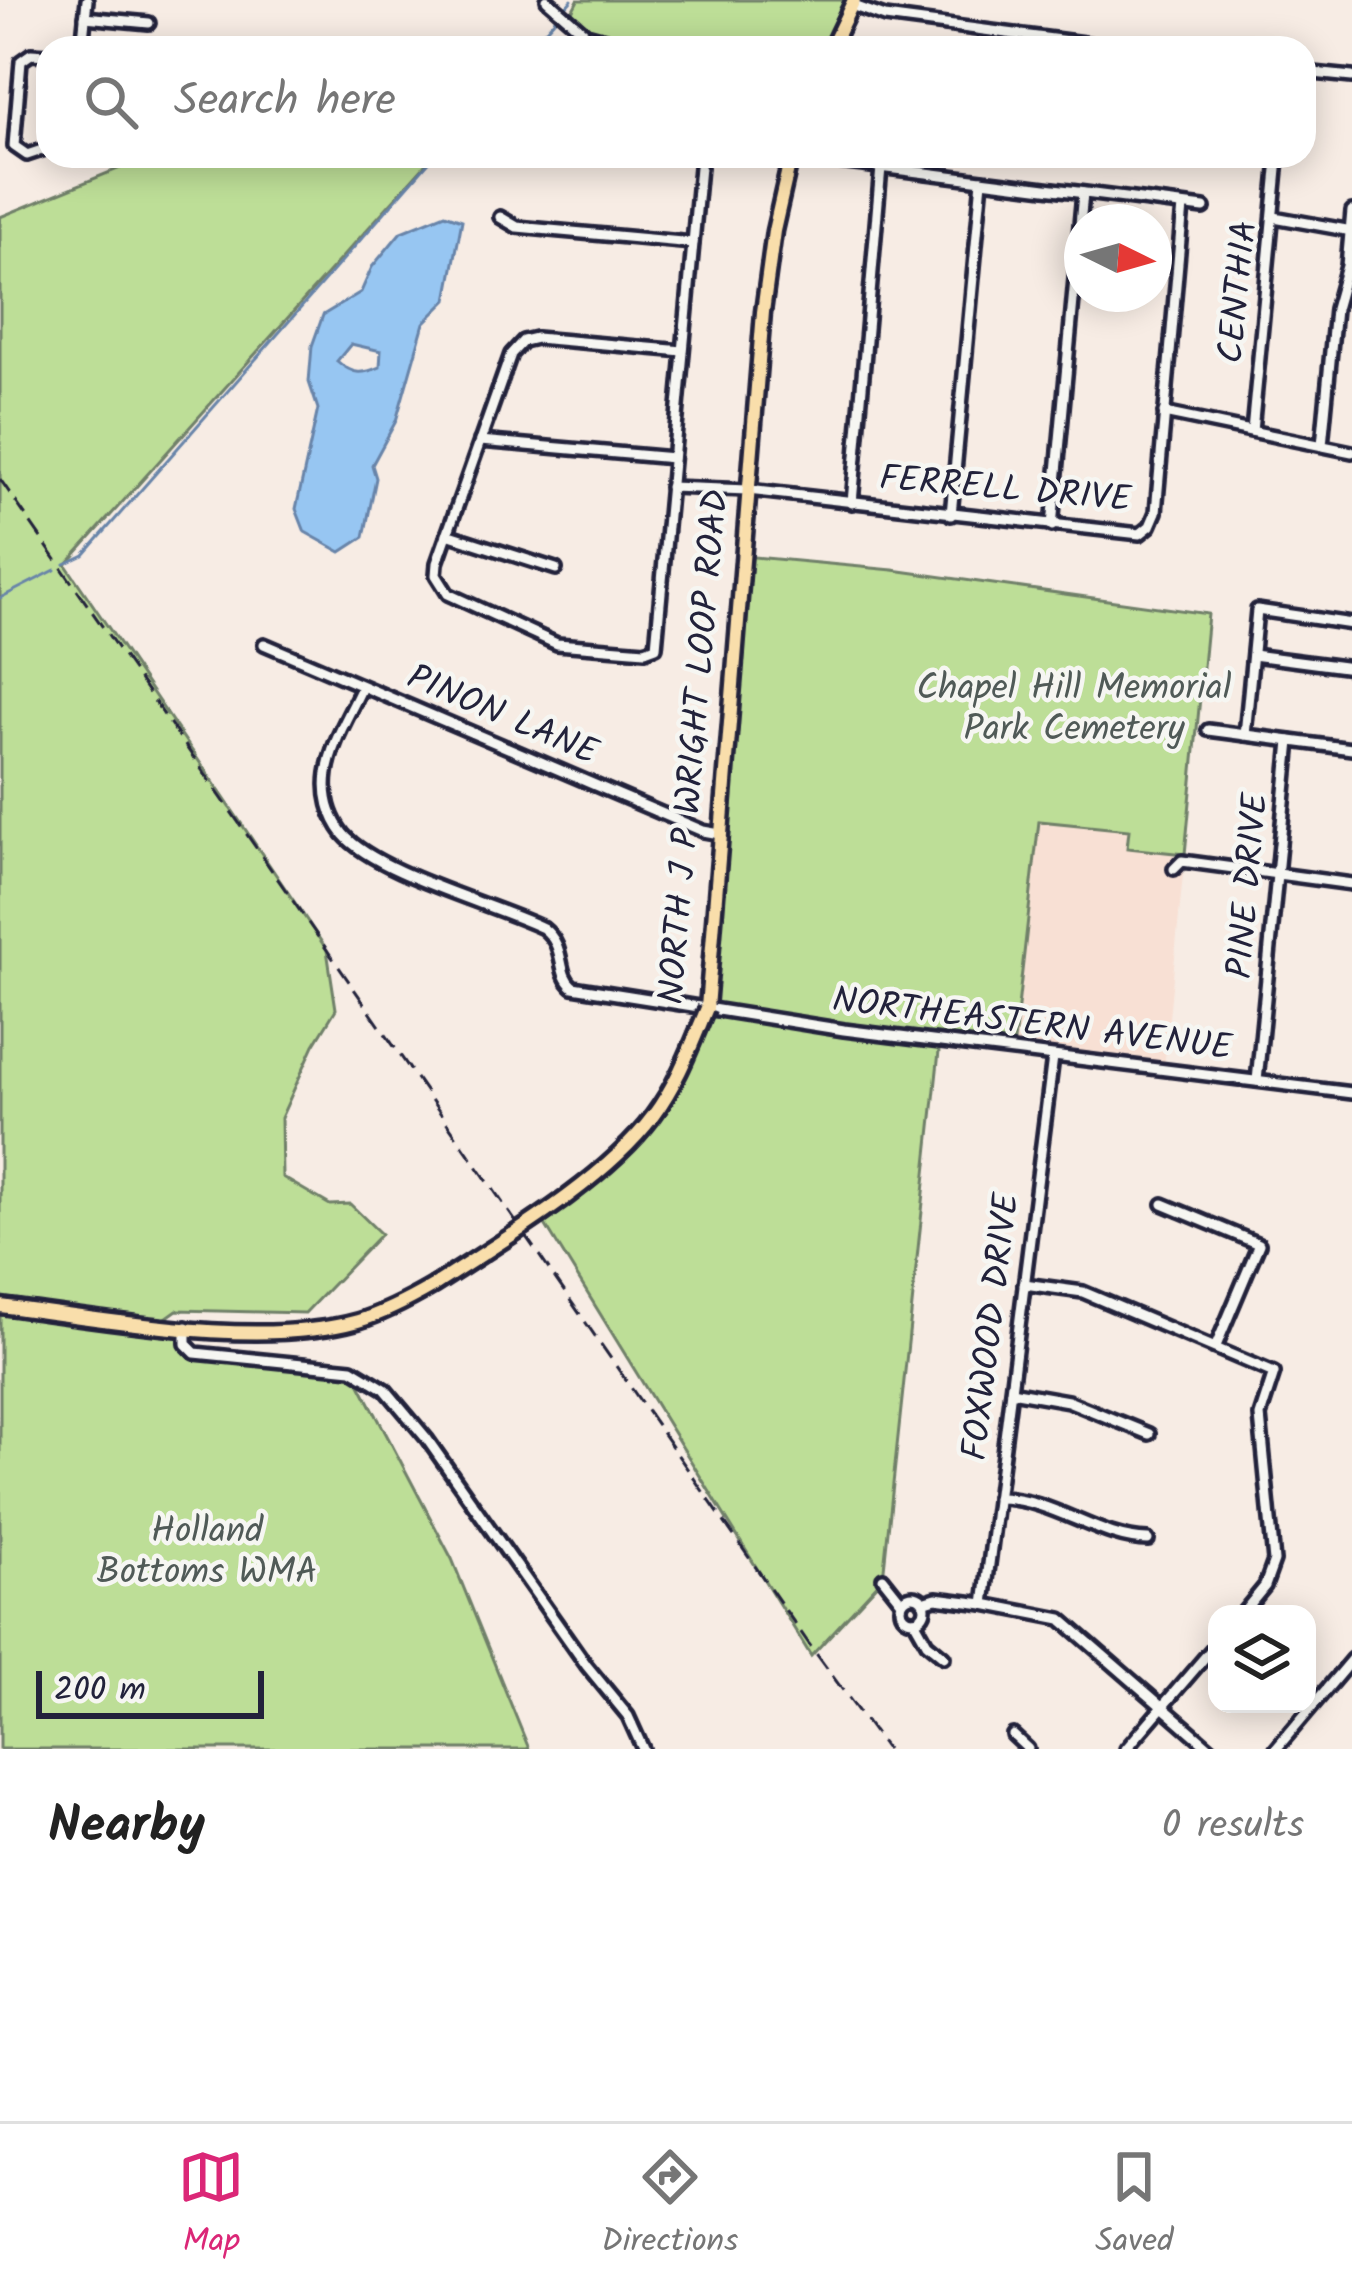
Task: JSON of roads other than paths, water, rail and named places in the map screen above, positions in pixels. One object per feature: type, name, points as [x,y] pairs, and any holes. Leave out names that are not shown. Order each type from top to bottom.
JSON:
[{"type":"main road","points":[[837,36],[853,2]]},
{"type":"main road","name":"NORTH J P WRIGHT LOOP ROAD","points":[[0,1306],[187,1327],[299,1332],[383,1312],[433,1286],[596,1173],[635,1137],[679,1076],[706,1008],[767,280],[789,168]]},
{"type":"street","points":[[83,36],[87,0]]},
{"type":"street","points":[[853,2],[885,17],[1030,36]]},
{"type":"street","points":[[552,4],[593,36]]},
{"type":"street","points":[[85,17],[149,23]]},
{"type":"street","points":[[36,55],[22,62],[14,146],[27,155],[36,152]]},
{"type":"street","points":[[1316,73],[1352,77]]},
{"type":"street","points":[[683,351],[536,338],[523,341],[511,354],[447,534],[436,575],[448,594],[557,644],[645,651],[656,647],[683,351],[699,168]]},
{"type":"street","points":[[852,503],[881,168]]},
{"type":"street","points":[[889,168],[1204,208]]},
{"type":"street","name":"CENTHIA","points":[[1252,431],[1277,168]]},
{"type":"street","points":[[952,514],[982,180]]},
{"type":"street","points":[[1052,526],[1083,193]]},
{"type":"street","name":"FERRELL DRIVE","points":[[670,487],[748,490],[1129,535],[1146,530],[1156,512],[1183,206]]},
{"type":"street","points":[[1322,445],[1335,308],[1352,211]]},
{"type":"street","points":[[500,217],[518,227],[692,243]]},
{"type":"street","points":[[1274,217],[1351,231]]},
{"type":"street","points":[[1164,413],[1352,452]]},
{"type":"street","points":[[480,441],[673,458]]},
{"type":"street","points":[[447,534],[556,569]]},
{"type":"street","points":[[1245,735],[1257,610],[1352,624]]},
{"type":"street","name":"PINON LANE","points":[[264,644],[703,831],[720,834]]},
{"type":"street","points":[[1253,656],[1352,668]]},
{"type":"street","name":"NORTHEASTERN AVENUE","points":[[362,687],[332,752],[327,777],[331,811],[353,843],[402,869],[543,928],[559,946],[564,979],[573,987],[1053,1057],[1352,1093]]},
{"type":"street","points":[[1208,730],[1352,749]]},
{"type":"street","name":"PINE DRIVE","points":[[1257,1081],[1290,741]]},
{"type":"street","points":[[1174,869],[1182,861],[1352,884]]},
{"type":"street","name":"FOXWOOD DRIVE","points":[[984,1604],[1053,1057]]},
{"type":"street","points":[[1163,1204],[1259,1244],[1216,1346]]},
{"type":"street","points":[[1024,1284],[1083,1292],[1274,1373],[1260,1417],[1274,1561],[1264,1586],[1249,1605]]},
{"type":"street","points":[[187,1327],[186,1344],[195,1353],[352,1370],[385,1389],[427,1439],[587,1666],[628,1716],[643,1749]]},
{"type":"street","points":[[1011,1391],[1068,1401],[1149,1434]]},
{"type":"street","points":[[997,1498],[1039,1504],[1130,1540],[1148,1540]]},
{"type":"street","points":[[1274,1561],[1292,1561]]},
{"type":"street","points":[[883,1578],[902,1602],[902,1614],[914,1620],[927,1642],[944,1657]]},
{"type":"street","points":[[902,1602],[910,1596],[923,1602],[936,1598],[1061,1619],[1211,1749]]},
{"type":"street","points":[[914,1620],[923,1613],[923,1602]]},
{"type":"street","points":[[1126,1749],[1208,1654]]},
{"type":"street","points":[[1276,1749],[1352,1659]]},
{"type":"street","points":[[1013,1735],[1028,1749]]},
{"type":"water","points":[[445,214],[462,220],[447,300],[424,323],[396,421],[372,465],[376,478],[364,537],[341,552],[305,532],[296,509],[318,409],[309,382],[312,346],[323,315],[361,292],[372,267],[401,232]],"holes":[[[351,344],[381,351],[380,367],[368,371],[354,371],[337,361]]]},
{"type":"waterway","points":[[540,36],[572,0]]},
{"type":"waterway","points":[[65,564],[84,555],[423,168]]},
{"type":"waterway","points":[[0,598],[55,570]]},
{"type":"railway","points":[[0,479],[886,1749]]},
{"type":"park label","name":"Chapel Hill Memorial Park Cemetery","points":[[1074,710]]},
{"type":"park label","name":"Holland Bottoms WMA","points":[[207,1552]]}]
